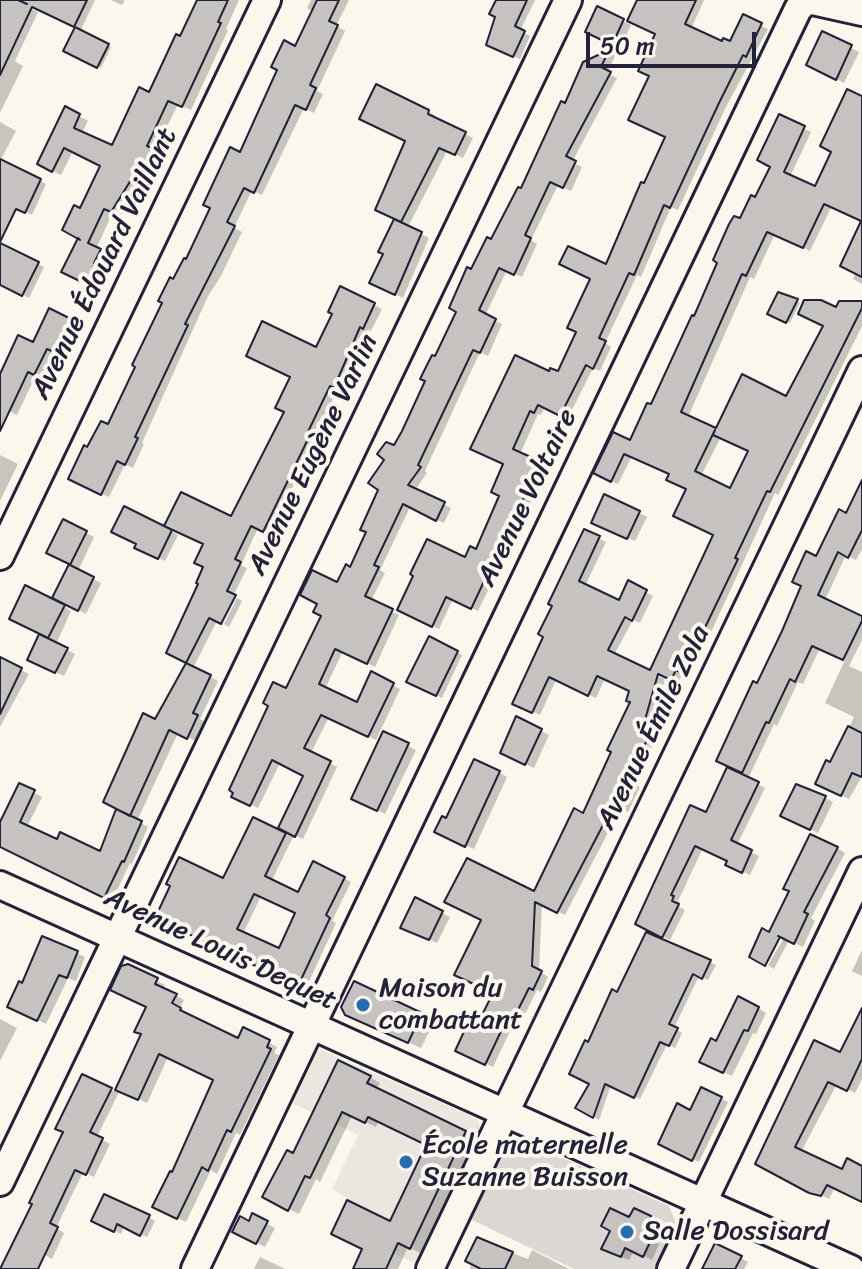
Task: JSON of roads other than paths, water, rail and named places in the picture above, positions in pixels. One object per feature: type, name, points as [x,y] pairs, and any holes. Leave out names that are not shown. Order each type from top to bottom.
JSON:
[{"type":"street","name":"Avenue Édouard Vaillant","points":[[0,556],[267,0]]},
{"type":"street","name":"Avenue Eugène Varlin","points":[[0,1182],[568,0]]},
{"type":"street","points":[[807,0],[862,12]]},
{"type":"street","name":"Avenue Voltaire","points":[[195,1269],[791,24],[807,0]]},
{"type":"street","name":"Avenue Émile Zola","points":[[430,1269],[862,370]]},
{"type":"street","points":[[671,1269],[862,871]]},
{"type":"street","name":"Avenue Louis Dequet","points":[[0,885],[851,1269]]},
{"type":"place","name":"Maison du combattant","points":[[363,1005]]},
{"type":"place","name":"École maternelle Suzanne Buisson","points":[[406,1162]]},
{"type":"place","name":"Salle Dossisard","points":[[627,1232]]}]
